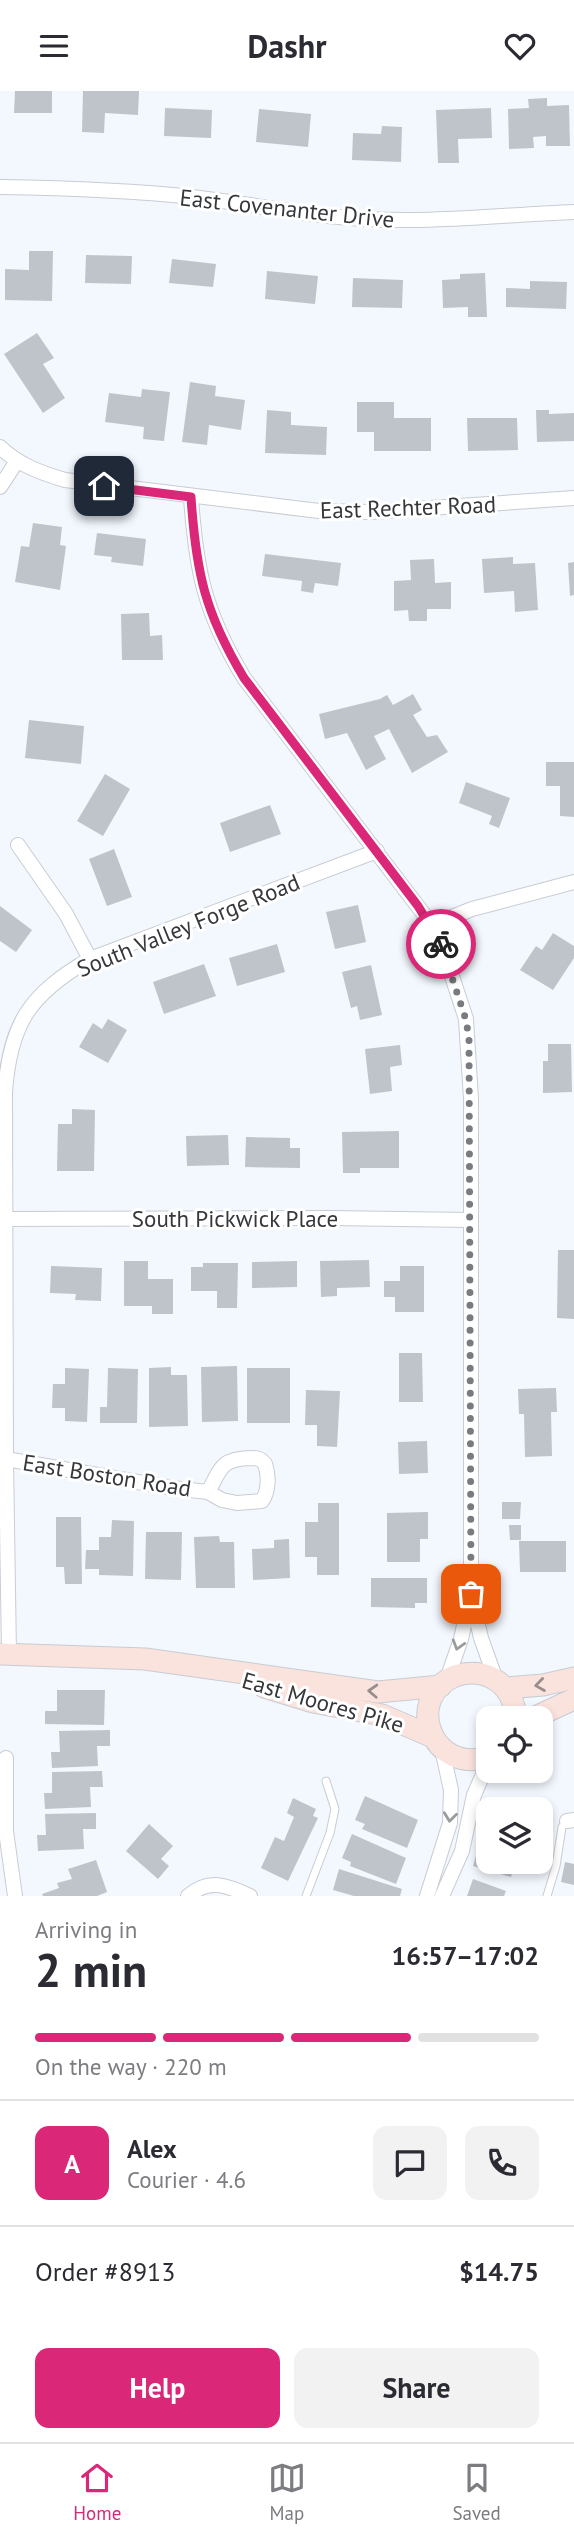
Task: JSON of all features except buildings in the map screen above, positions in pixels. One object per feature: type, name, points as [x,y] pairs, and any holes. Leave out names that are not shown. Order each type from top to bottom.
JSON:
[{"type":"main road","name":"East Moores Pike","points":[[5,1654],[145,1659],[378,1692],[443,1684],[460,1675],[474,1673],[501,1684]]},
{"type":"main road","name":"East Moores Pike","points":[[212,1669],[313,1702],[382,1715],[438,1743],[462,1760],[476,1760]]},
{"type":"main road","points":[[501,1684],[543,1685],[574,1678]]},
{"type":"main road","points":[[438,1743],[429,1724],[429,1710],[432,1697],[443,1684]]},
{"type":"main road","points":[[501,1684],[514,1706]]},
{"type":"main road","points":[[553,1709],[574,1699]]},
{"type":"street","name":"East Covenanter Drive","points":[[0,187],[144,193],[282,212],[383,220],[574,212]]},
{"type":"street","name":"East Rechter Road","points":[[0,447],[17,461],[65,480],[292,509],[372,513],[574,498]]},
{"type":"street","points":[[0,487],[17,461]]},
{"type":"street","points":[[191,497],[194,547],[200,576],[205,597],[225,648],[244,678],[432,925],[441,943],[466,1020],[469,1039],[471,1594],[481,1638],[501,1684]]},
{"type":"street","points":[[18,845],[66,914],[90,959]]},
{"type":"street","name":"South Valley Forge Road","points":[[5,1654],[6,1458],[2,1219],[5,1092],[7,1069],[17,1027],[42,995],[70,971],[90,959],[377,851]]},
{"type":"street","points":[[432,925],[472,909],[574,882]]},
{"type":"street","name":"South Pickwick Place","points":[[2,1219],[470,1220]]},
{"type":"street","name":"East Boston Road","points":[[6,1458],[208,1492]]},
{"type":"street","points":[[443,1684],[461,1639],[471,1594]]},
{"type":"street","points":[[427,1896],[444,1847],[452,1806],[451,1790],[438,1743]]},
{"type":"street","points":[[6,1758],[6,1831],[15,1896]]},
{"type":"street","points":[[442,1896],[462,1851],[474,1795],[479,1783]]},
{"type":"street","points":[[188,1896],[200,1886],[213,1885],[238,1890],[250,1896]]},
{"type":"lane","points":[[306,1896],[330,1833],[335,1809],[326,1781]]},
{"type":"lane","points":[[547,1896],[556,1866],[562,1827],[570,1820]]},
{"type":"way so far","points":[[441,944],[460,998],[469,1039],[471,1594]]},
{"type":"route","points":[[104,486],[191,497],[194,547],[200,576],[205,597],[225,648],[244,678],[432,925],[441,944]]}]
